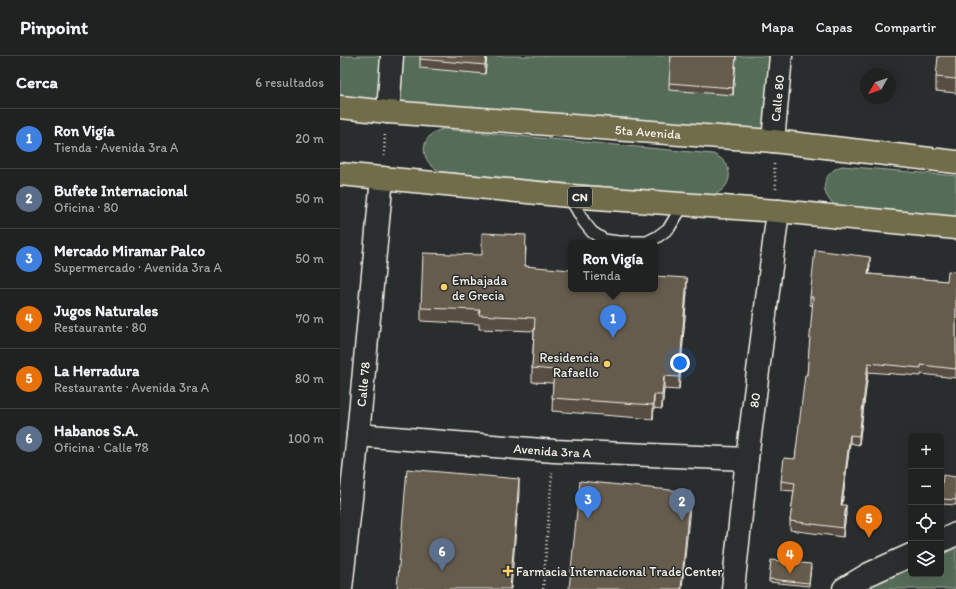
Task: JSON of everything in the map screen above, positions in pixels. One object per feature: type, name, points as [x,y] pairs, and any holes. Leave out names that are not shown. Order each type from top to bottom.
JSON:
[{"type":"highway","name":"5ta Avenida","points":[[340,107],[388,112],[773,141],[956,162]]},
{"type":"highway","name":"CN","points":[[340,174],[569,196],[778,211],[956,228]]},
{"type":"street","points":[[388,112],[392,56]]},
{"type":"street","name":"Calle 80","points":[[773,141],[781,56]]},
{"type":"street","name":"Calle 78","points":[[341,589],[358,435],[382,178]]},
{"type":"street","name":"80","points":[[733,589],[746,459],[778,211]]},
{"type":"street","name":"Avenida 3ra A","points":[[358,435],[554,451],[746,459]]},
{"type":"street","points":[[944,540],[956,534]]},
{"type":"street","points":[[844,589],[869,574],[908,556]]},
{"type":"lane","points":[[569,196],[584,222],[592,232],[604,240]]},
{"type":"lane","points":[[651,240],[669,228],[683,205]]},
{"type":"path","points":[[382,178],[388,112]]},
{"type":"path","points":[[773,141],[778,211]]},
{"type":"path","points":[[543,589],[554,451]]},
{"type":"green space","points":[[340,56],[781,56],[773,141],[340,107]]},
{"type":"green space","points":[[443,129],[713,154],[726,164],[729,171],[729,178],[727,184],[722,190],[715,194],[706,196],[443,172],[429,163],[424,150],[425,143],[429,137],[435,132]]},
{"type":"green space","points":[[842,166],[956,176],[956,219],[838,207],[827,197],[825,185],[826,179],[830,174],[835,169]]},
{"type":"green space","points":[[956,548],[956,589],[863,589],[908,568],[908,577],[944,577],[944,554]]},
{"type":"building","points":[[420,56],[486,56],[485,65],[420,59]]},
{"type":"building","points":[[671,56],[736,56],[733,88],[669,83]]},
{"type":"building","points":[[938,56],[956,56],[956,79],[936,77]]},
{"type":"building","name":"Residencia Rafaello","points":[[482,233],[526,235],[525,266],[568,270],[568,292],[658,292],[658,276],[687,278],[679,377],[664,376],[662,395],[654,395],[653,405],[552,398],[554,370],[532,368],[535,318],[479,315],[480,310],[421,308],[423,253],[482,255]]},
{"type":"building","points":[[815,250],[870,257],[868,274],[947,281],[948,271],[956,272],[956,369],[921,365],[921,368],[868,363],[859,436],[850,435],[841,505],[846,505],[843,528],[790,521],[795,483],[781,481],[784,458],[795,459],[805,375],[807,375],[813,297],[810,297]]},
{"type":"building","points":[[407,469],[519,479],[510,589],[397,589]]},
{"type":"building","points":[[944,475],[956,477],[956,500],[944,499]]},
{"type":"building","points":[[580,481],[690,492],[681,589],[569,589]]},
{"type":"building","points":[[771,560],[811,564],[809,583],[769,579]]},
{"type":"place","name":"Embajada de Grecia","points":[[444,287]]},
{"type":"place","name":"Ron Vigía","points":[[613,338]]},
{"type":"place","name":"Residencia Rafaello","points":[[607,364]]},
{"type":"place","name":"Mercado Miramar Palco","points":[[588,519]]},
{"type":"place","name":"Bufete Internacional","points":[[682,521]]},
{"type":"place","name":"La Herradura","points":[[869,538]]},
{"type":"place","name":"Habanos S.A.","points":[[442,571]]},
{"type":"place","name":"Farmacia Internacional Trade Center","points":[[508,571]]},
{"type":"place","name":"Jugos Naturales","points":[[790,574]]}]
